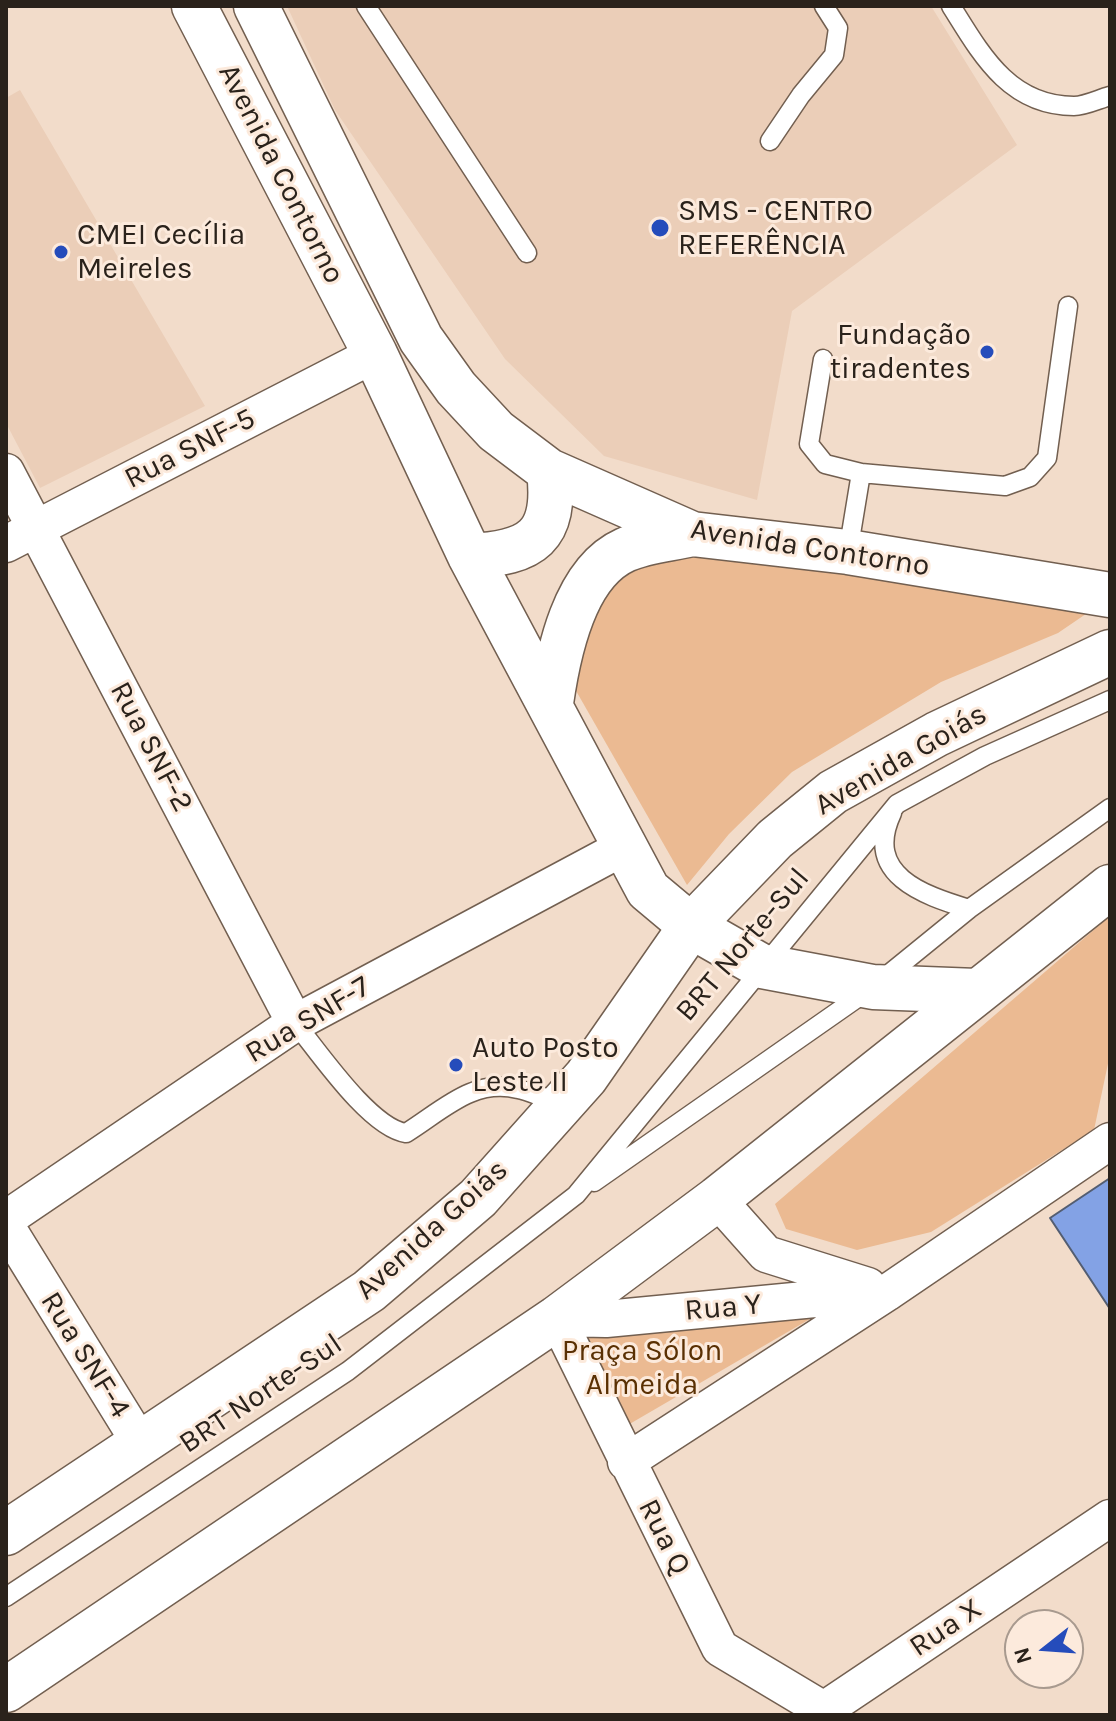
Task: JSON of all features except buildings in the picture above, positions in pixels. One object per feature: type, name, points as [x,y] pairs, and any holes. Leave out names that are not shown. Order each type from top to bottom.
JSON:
[{"type":"main road","name":"Avenida Contorno","points":[[194,6],[375,354],[470,556],[648,890],[691,926],[761,966],[873,987],[977,991]]},
{"type":"main road","name":"Avenida Contorno","points":[[256,6],[421,339],[456,388],[496,431],[549,471],[692,534],[848,552],[1110,595]]},
{"type":"main road","points":[[470,556],[503,554],[541,534],[553,507],[549,471]]},
{"type":"main road","points":[[551,703],[559,651],[575,609],[604,562],[626,549],[692,534]]},
{"type":"main road","name":"Avenida Goiás","points":[[6,1533],[369,1291],[478,1198],[586,1077],[691,926],[775,839],[833,792],[937,734],[1110,652]]},
{"type":"main road","points":[[6,1690],[557,1318],[717,1199],[1110,887]]},
{"type":"street","name":"Rua SNF-5","points":[[21,537],[375,354]]},
{"type":"street","name":"Rua SNF-2","points":[[6,472],[21,537],[295,1023]]},
{"type":"street","name":"Rua SNF-7","points":[[6,1219],[295,1023],[626,846]]},
{"type":"street","name":"Rua Y","points":[[626,1462],[888,1292],[1110,1141]]},
{"type":"street","name":"Rua Y","points":[[717,1199],[766,1254],[798,1267],[888,1292]]},
{"type":"street","name":"Rua SNF-4","points":[[6,1226],[140,1443]]},
{"type":"street","name":"Rua Y","points":[[557,1318],[606,1319],[888,1292]]},
{"type":"street","name":"Rua Q","points":[[557,1318],[720,1648],[826,1713]]},
{"type":"street","name":"Rua X","points":[[826,1713],[1110,1518]]},
{"type":"lane","points":[[366,6],[527,253]]},
{"type":"lane","points":[[770,141],[801,95],[834,55],[838,28],[824,6]]},
{"type":"lane","points":[[951,6],[992,70],[1033,99],[1076,107],[1110,96]]},
{"type":"lane","points":[[823,359],[809,444],[825,464],[861,473],[1005,486],[1030,477],[1047,458],[1068,306]]},
{"type":"lane","points":[[848,552],[861,473]]},
{"type":"lane","name":"BRT Norte-Sul","points":[[576,1195],[897,804],[973,762],[1110,700]]},
{"type":"lane","points":[[897,804],[887,824],[885,841],[890,861],[903,883],[923,895],[969,909]]},
{"type":"lane","points":[[6,1597],[348,1371],[576,1195],[873,987],[969,909],[1110,808]]},
{"type":"lane","points":[[295,1023],[358,1098],[392,1131],[406,1133],[464,1092],[490,1085],[520,1089],[563,1103]]},
{"type":"shaded area","name":"SMS - CENTRO REFERÊNCIA","points":[[287,6],[931,6],[1017,145],[792,311],[757,500],[604,456],[505,359],[335,110]]},
{"type":"shaded area","name":"CMEI Cecília Meireles","points":[[20,90],[205,406],[40,488],[6,423],[6,98]]},
{"type":"green space","points":[[672,546],[1102,603],[1058,633],[941,682],[792,772],[729,834],[687,885],[575,689],[578,627],[610,575]]},
{"type":"green space","points":[[1110,916],[1110,1054],[1094,1130],[931,1232],[857,1250],[786,1229],[775,1204]]},
{"type":"green space","name":"Praça Sólon Almeida","points":[[834,1305],[621,1429],[574,1333]]},
{"type":"place","name":"SMS - CENTRO REFERÊNCIA","points":[[660,228]]},
{"type":"place","name":"CMEI Cecília Meireles","points":[[61,252]]},
{"type":"place","name":"Fundação tiradentes","points":[[987,352]]},
{"type":"place","name":"Auto Posto Leste II","points":[[456,1065]]}]
